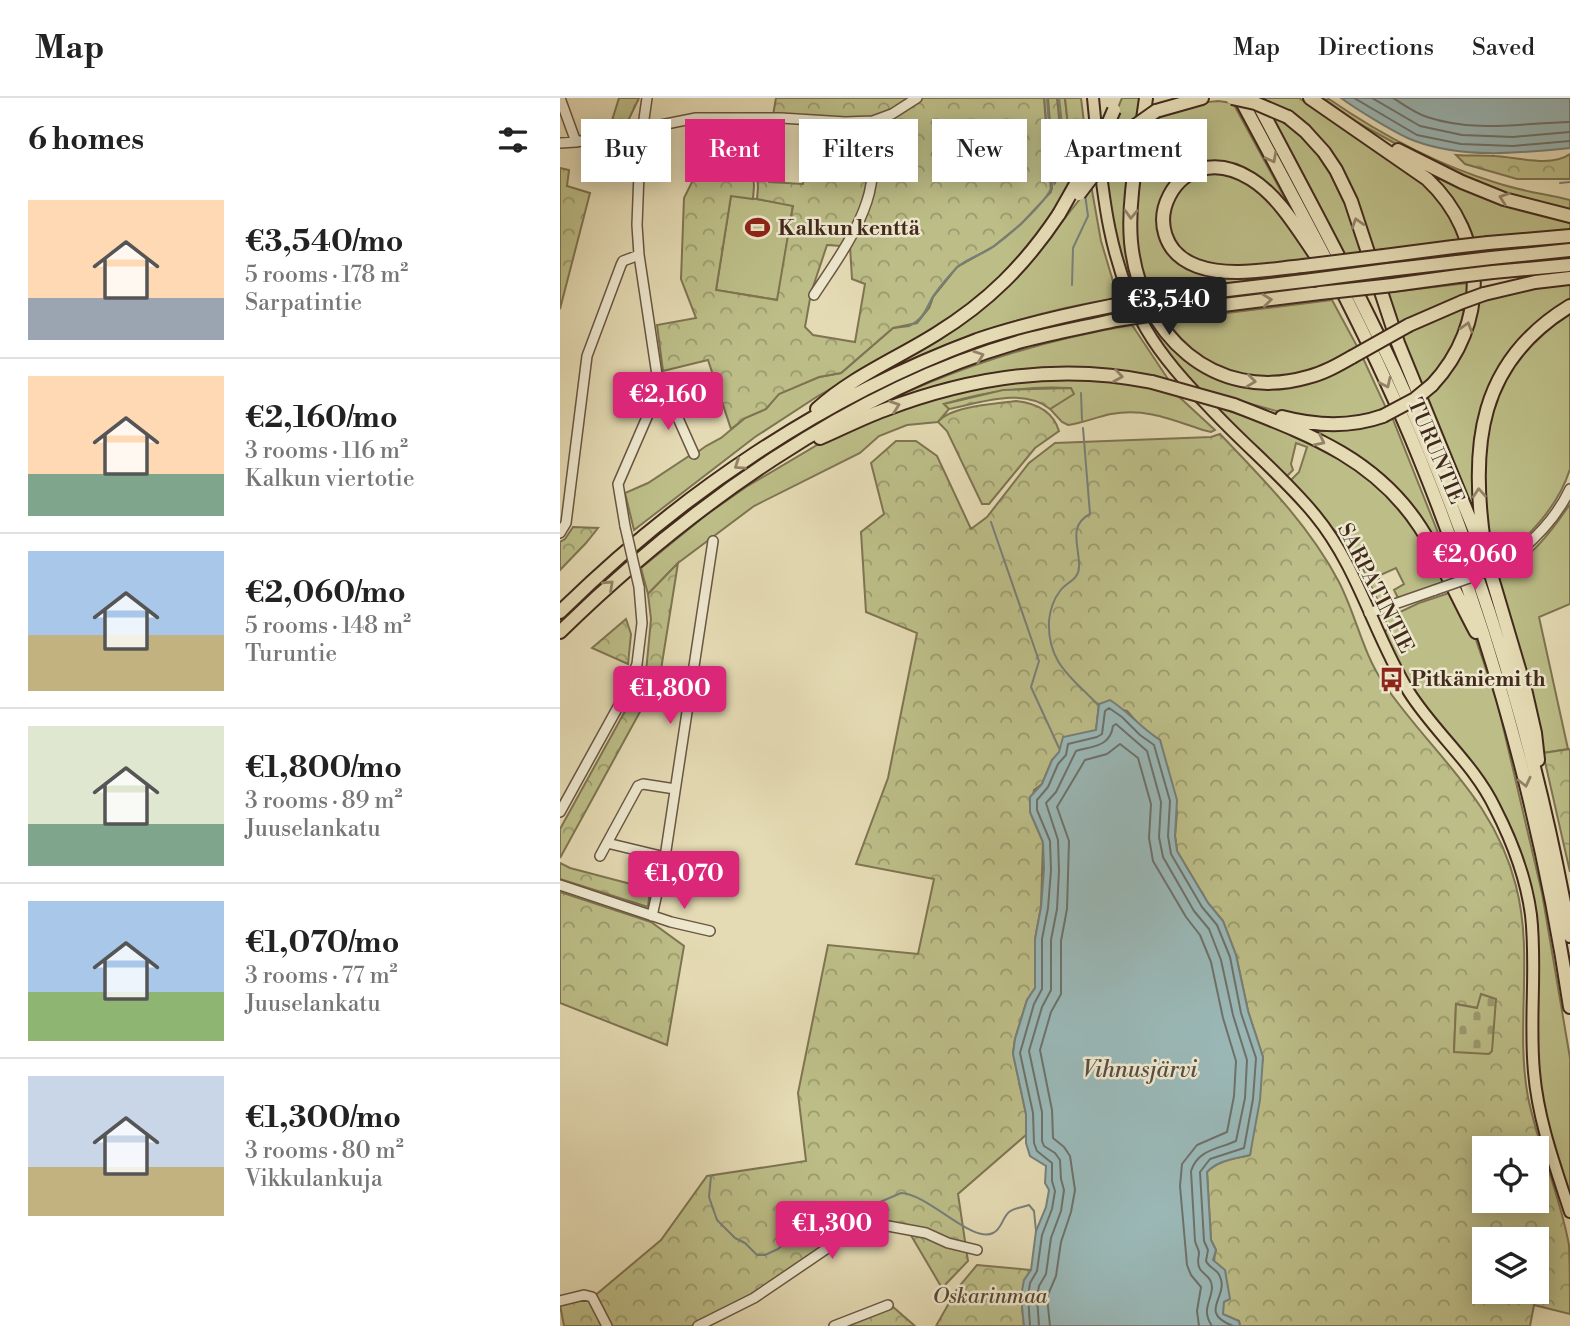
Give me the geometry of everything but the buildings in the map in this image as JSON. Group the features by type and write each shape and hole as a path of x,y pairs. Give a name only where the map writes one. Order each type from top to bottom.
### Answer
{"highway":[{"path":"1146,98 1131,208 1131,242 1142,290 1155,320 1164,331 1183,351 1220,373 1248,381 1273,383 1307,378 1352,357 1409,325 1462,302 1527,284 1570,278"},
{"path":"796,428 836,391 937,334 991,295 1012,276 1132,128 1156,111 1202,98"},
{"path":"1232,98 1255,103 1287,117 1319,145 1342,181 1398,343 1487,561 1532,719 1541,792"},
{"name":"TURUNTIE","path":"1240,98 1348,302 1418,455 1468,587 1493,661 1517,749 1539,843 1570,1007"},
{"name":"TURUNTIE","path":"1255,98 1360,299 1429,450 1488,608 1541,792 1570,936"},
{"path":"787,451 892,407 945,390 1027,374 1109,374 1152,382 1295,421 1329,426 1361,423 1383,416 1415,400 1432,385 1455,356 1468,323 1474,288 1471,254 1459,219 1437,188 1414,169 1310,98"},
{"path":"1061,215 1102,138 1116,104"},
{"path":"1370,138 1483,191 1527,206 1570,216"},
{"path":"1348,302 1292,222 1270,195 1251,179 1232,170 1210,167 1188,174 1172,189 1164,210 1165,231 1175,251 1188,262 1209,270 1259,271 1303,266 1384,256 1454,247 1488,243 1570,236"},
{"path":"560,612 607,568 670,516 738,466 861,390 949,351 1051,318 1111,306 1388,270 1570,250"},
{"path":"560,632 648,551 704,508 787,451 867,404 946,368 1022,341 1116,320 1459,276 1570,265"},
{"path":"1487,561 1478,477 1479,445 1484,418 1497,384 1515,355 1545,324 1570,306"},
{"path":"1234,405 1326,444 1355,460 1384,484 1419,526 1493,661"}],"main road":[{"name":"SARPATINTIE","path":"1093,98 1112,246 1126,289 1145,328 1188,384 1296,493 1320,521 1340,551 1392,662 1418,706 1478,778 1509,837 1521,869 1531,913 1532,1032 1536,1093 1570,1212"}],"street":[{"path":"560,98 576,142"},
{"path":"644,119 647,98"},
{"path":"878,119 917,98"},
{"path":"671,124 713,117 799,120"},
{"path":"560,143 581,141"},
{"path":"560,812 624,696 637,664 642,635 642,604 619,501 619,479 645,423 656,391 655,355 639,255 636,211 638,182"},
{"path":"814,295 853,234 867,204 870,182"},
{"path":"560,533 566,523 589,349 621,263 639,255"},
{"path":"656,391 669,398 694,454"},
{"path":"1369,613 1472,578 1503,564 1538,536 1558,511 1570,489"},
{"path":"652,916 665,857 713,541"},
{"path":"631,678 691,686"},
{"path":"600,856 640,785 675,789"},
{"path":"607,843 665,857"},
{"path":"560,884 652,916 710,931"},
{"path":"698,1326 754,1298 857,1228 888,1226 926,1233 948,1243 977,1250"},
{"path":"560,1301 592,1297 607,1326"},
{"path":"834,1326 888,1305"}],"green space":[{"path":"619,98 639,98 629,119 612,119"},
{"path":"776,98 910,98 887,113 865,119 816,119 773,115"},
{"path":"922,98 1044,98 1046,119 1041,119 1041,182 1050,182 1051,192 1021,224 994,246 957,267 917,323 893,328 841,373 819,377 779,394 766,409 745,418 731,429 708,360 663,371 657,325 696,318 681,279 684,198 692,182 754,182 753,199 731,196 716,290 777,300 793,206 757,199 758,182 867,182 860,213 841,246 827,245 811,293 805,327 813,335 855,342 865,284 852,279 850,246 874,182 918,182 918,119 889,119"},
{"path":"1044,98 1048,98 1050,119 1046,119"},
{"path":"1048,98 1057,98 1059,119 1050,119"},
{"path":"1057,98 1065,98 1067,119 1059,119"},
{"path":"1065,98 1081,98 1084,119 1067,119"},
{"path":"1122,98 1143,98 1138,119 1113,119"},
{"path":"1261,98 1299,98 1413,174 1441,199 1463,242 1369,254 1333,157"},
{"path":"1329,99 1368,124 1431,158 1506,186 1570,200 1570,212 1513,198 1407,150 1349,118 1323,100"},
{"path":"1199,103 1233,103 1306,237 1261,183 1207,165 1207,119 1153,119"},
{"path":"1269,112 1301,132 1325,161 1341,191 1362,254 1343,257"},
{"path":"1570,154 1570,179 1517,179 1465,164 1456,155 1543,161"},
{"path":"1417,167 1570,220 1570,233 1469,241"},
{"path":"560,168 569,170 567,186 590,193 560,309"},
{"path":"1207,172 1224,172 1263,194 1286,220 1311,260 1234,267 1204,262 1185,254 1171,231 1168,212 1170,203 1185,182 1207,182"},
{"path":"1051,182 1073,182 1040,239 961,314 818,396 755,437 634,530 625,493 648,483 721,438 745,418 766,409 778,394 819,377 841,373 893,328 909,326 929,308 933,297 957,267 994,246 1021,224 1052,189"},
{"path":"1106,182 1130,182 1140,295 1134,295"},
{"path":"1139,182 1172,182 1158,212 1161,233 1172,248 1199,272 1317,268 1319,272 1147,293 1136,227"},
{"path":"1091,185 1101,241 1118,298 1044,313 974,334 907,361 839,394 994,298 1030,262"},
{"name":"Kalkun kenttä","path":"731,195 793,205 778,300 716,290"},
{"path":"1570,281 1570,301 1544,318 1480,414 1474,440 1473,463 1480,539 1424,397 1441,382 1476,301 1507,292"},
{"path":"1468,283 1468,296 1395,327 1383,293"},
{"path":"1332,300 1358,348 1334,362 1288,378 1236,375 1200,359 1162,321"},
{"path":"1468,304 1450,350 1420,389 1397,335"},
{"path":"1570,310 1570,469 1549,510 1517,545 1492,563 1482,491 1484,432 1508,372 1528,346"},
{"path":"1154,321 1175,348 1264,386 1362,356 1387,410 1351,420 1305,419 1197,389 1171,359 1147,322"},
{"path":"1132,325 1170,382 1027,371 845,422 914,389 984,362 1057,341"},
{"path":"1042,376 1122,381 1177,395 1215,430 1211,432 1136,412 1111,414 1068,425 1050,409 1073,394 1070,388 1007,390 944,404 949,409 938,422 907,425 879,436 860,453 754,506 678,563 648,594 641,568 706,515 746,487 829,438 931,397"},
{"path":"1071,388 1074,394 1050,409 1039,402 1014,398 1001,398 949,409 944,404 1003,390"},
{"path":"1016,401 1030,404 1048,413 1059,431 1035,448 989,504 982,504 947,431 938,422 963,409"},
{"path":"1213,406 1288,432 1335,455 1357,470 1397,504 1446,582 1398,598 1394,590 1404,584 1396,568 1378,576 1383,590 1387,590 1391,600 1378,601 1347,543 1291,480 1299,472 1307,447 1296,443 1291,464 1293,470 1287,476"},
{"path":"1392,417 1456,578 1451,579 1397,493 1311,432 1354,429"},
{"path":"1220,434 1285,504 1314,541 1339,582 1365,647 1384,684 1460,778 1493,827 1506,855 1521,912 1524,938 1524,1071 1538,1136 1472,1136 1472,1213 1549,1213 1549,1173 1569,1245 1570,1314 1534,1305 1530,1326 1240,1326 1239,1321 1223,1315 1214,1266 1216,1250 1211,1240 1207,1172 1222,1162 1250,1155 1263,1057 1248,1011 1236,955 1223,921 1208,903 1177,851 1177,812 1160,740 1144,730 1127,711 1099,704 1096,730 1060,752 1052,760 1042,784 1034,790 1030,812 1043,842 1041,907 1035,939 1035,988 1027,1000 1013,1053 1026,1114 1027,1134 958,1194 968,1261 942,1288 909,1232 857,1228 753,1296 696,1326 564,1326 560,1305 592,1298 661,1240 707,1176 806,1161 798,1093 828,945 918,954 934,879 856,864 888,778 917,633 866,612 861,532 884,514 871,463 896,441 916,441 937,456 971,529 987,517 1029,463 1055,443 1211,437","holes":["1456,1004 1477,1008 1492,1026 1492,1050 1454,1052"]},
{"path":"1570,504 1570,604 1539,617 1568,749 1543,753 1496,578 1538,546"},
{"path":"573,527 598,528 560,570 560,542"},
{"path":"678,563 660,676 646,672 651,619 648,594"},
{"path":"1452,592 1475,637 1497,701 1542,893 1570,1058 1570,1200 1556,1158 1537,1079 1535,961 1516,846 1410,686 1383,634 1388,628 1385,619 1419,603"},
{"path":"626,619 631,634 628,664 592,648"},
{"path":"640,684 653,688 560,858 560,829"},
{"path":"1570,749 1570,872 1543,753"},
{"path":"560,863 650,889 648,907 560,879"},
{"path":"560,892 651,922 684,946 667,1045 560,1003"},
{"path":"1481,994 1496,999 1492,1051 1489,1054 1454,1052 1456,1004 1477,1008"},
{"name":"Oskarinmaa","path":"977,1265 1031,1270 1023,1290 1024,1326 936,1326 957,1289"},
{"name":"Oskarinmaa","path":"892,1306 915,1326 840,1326"}],"water":[{"path":"1341,98 1570,98 1570,148 1492,153 1434,147 1398,133"},
{"name":"Vihnusjärvi","path":"1110,700 1160,740 1177,800 1177,851 1208,903 1223,921 1236,955 1248,1011 1263,1057 1260,1100 1250,1155 1221,1162 1207,1172 1211,1240 1216,1250 1213,1260 1225,1270 1230,1299 1224,1302 1223,1314 1239,1321 1240,1326 1024,1326 1021,1296 1024,1280 1031,1270 1036,1231 1046,1207 1049,1190 1045,1183 1046,1166 1030,1156 1026,1143 1026,1114 1013,1054 1027,1000 1035,988 1035,939 1044,869 1043,842 1030,812 1030,797 1042,784 1052,760 1059,752 1063,737 1096,730 1099,704"}],"waterway":[{"path":"909,326 926,311 932,298 957,268 1000,242 1046,197 1053,180 1047,98"},
{"path":"1059,98 1061,119"},
{"path":"1560,183 1570,182"},
{"path":"1072,285 1073,248 1088,216 1085,194"},
{"path":"1081,393 1082,420"},
{"path":"1083,428 1090,514 1083,519 1077,531 1078,571 1075,578 1060,591 1051,609 1050,636 1057,659 1071,678 1099,706"},
{"path":"991,522 1039,661 1031,687 1059,748"},
{"path":"711,1176 709,1197 717,1220 757,1255 765,1255 789,1240 824,1227 831,1220 901,1193 912,1195 974,1232 984,1234 996,1231 1011,1211 1029,1205 1034,1211 1036,1231"}],"place":[{"name":"Kalkun kenttä","path":"758,228"},
{"name":"Pitkäniemi th","path":"1391,679"}]}
